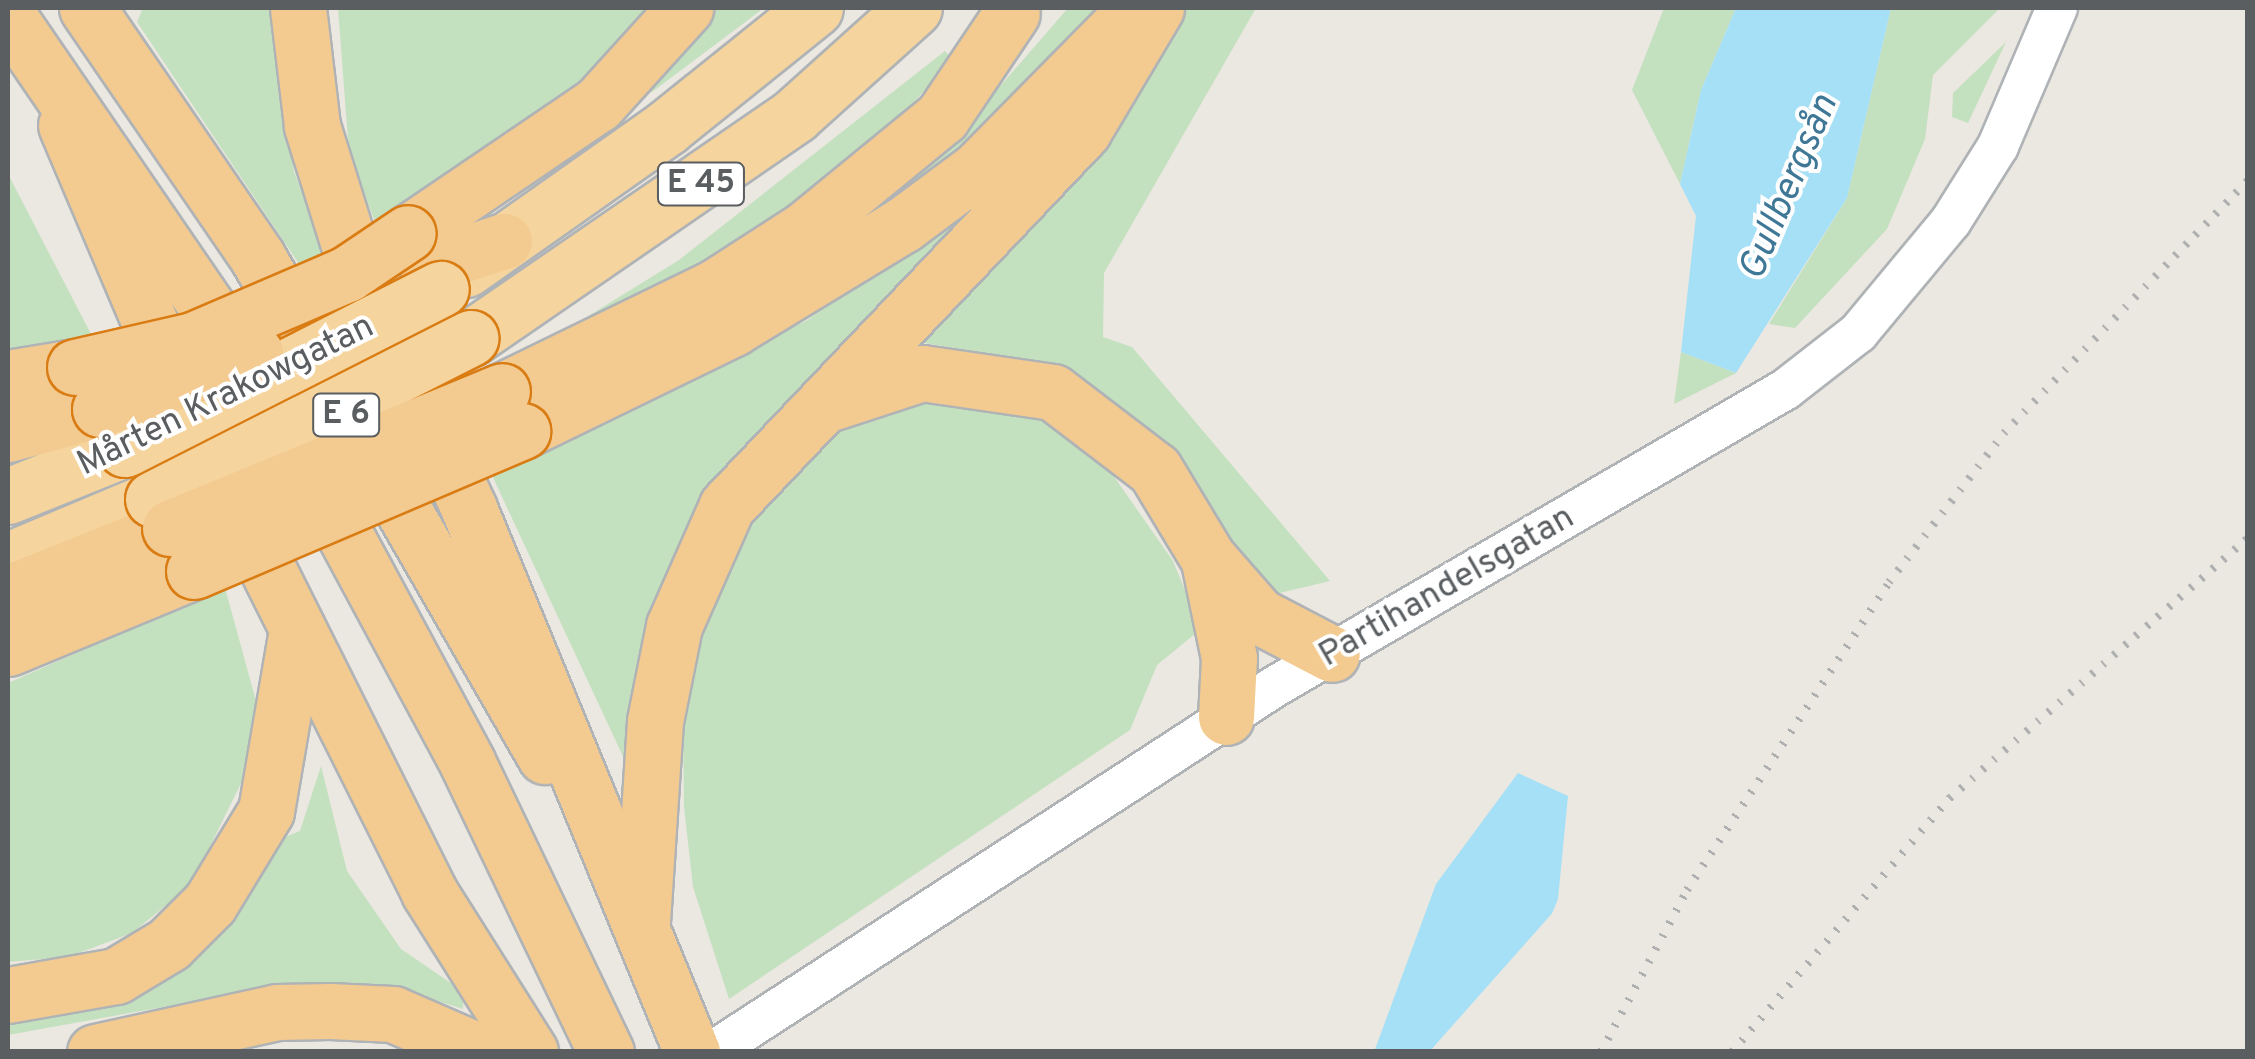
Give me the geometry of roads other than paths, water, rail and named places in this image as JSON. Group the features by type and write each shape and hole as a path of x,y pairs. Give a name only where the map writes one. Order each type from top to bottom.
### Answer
{"highway":[{"name":"E 6","path":"87,8 258,258 508,702 595,829 692,1052"},
{"path":"8,434 228,367 425,262 598,104 685,8"},
{"name":"E 45","path":"425,262 504,241 666,128 815,8"},
{"name":"Mårten Krakowgatan","path":"8,560 172,533 471,338 794,115 914,8"},
{"path":"8,593 512,411 750,319 904,224 1046,106 1134,8"},
{"path":"642,936 655,721 674,626 728,506 812,409 1083,132 1156,8"},
{"path":"299,10 328,191 476,526 595,829"},
{"path":"512,411 805,229 942,116 1012,12"},
{"name":"E 6","path":"8,16 194,276 299,451 468,762 606,1052"},
{"path":"49,75 132,294 429,892 530,1052"},
{"path":"812,409 922,373 1053,392 1155,470 1208,558 1259,616 1332,654"},
{"path":"8,378 100,408"},
{"name":"Mårten Krakowgatan","path":"8,496 100,408"},
{"path":"8,648 172,533"},
{"path":"1208,558 1229,658 1226,717"},
{"path":"8,995 116,976 210,903 266,811 297,629"},
{"path":"95,1052 277,1012 330,1011 393,1014 481,1052"}],"street":[{"name":"Partihandelsgatan","path":"712,1052 800,1000 1226,717 1713,434 1858,333 1951,221 1998,146 2056,8"}],"water":[{"name":"Gullbergsån","path":"1736,8 1891,8 1847,198 1736,373 1681,352 1696,216 1680,184 1701,90"},
{"path":"1518,773 1568,796 1558,899 1532,962 1526,1051 1374,1052 1436,884"}],"railway":[{"path":"1601,1052 1687,890 1889,582 2004,433 2248,180"},
{"path":"1732,1052 1950,798 2248,538"}]}
